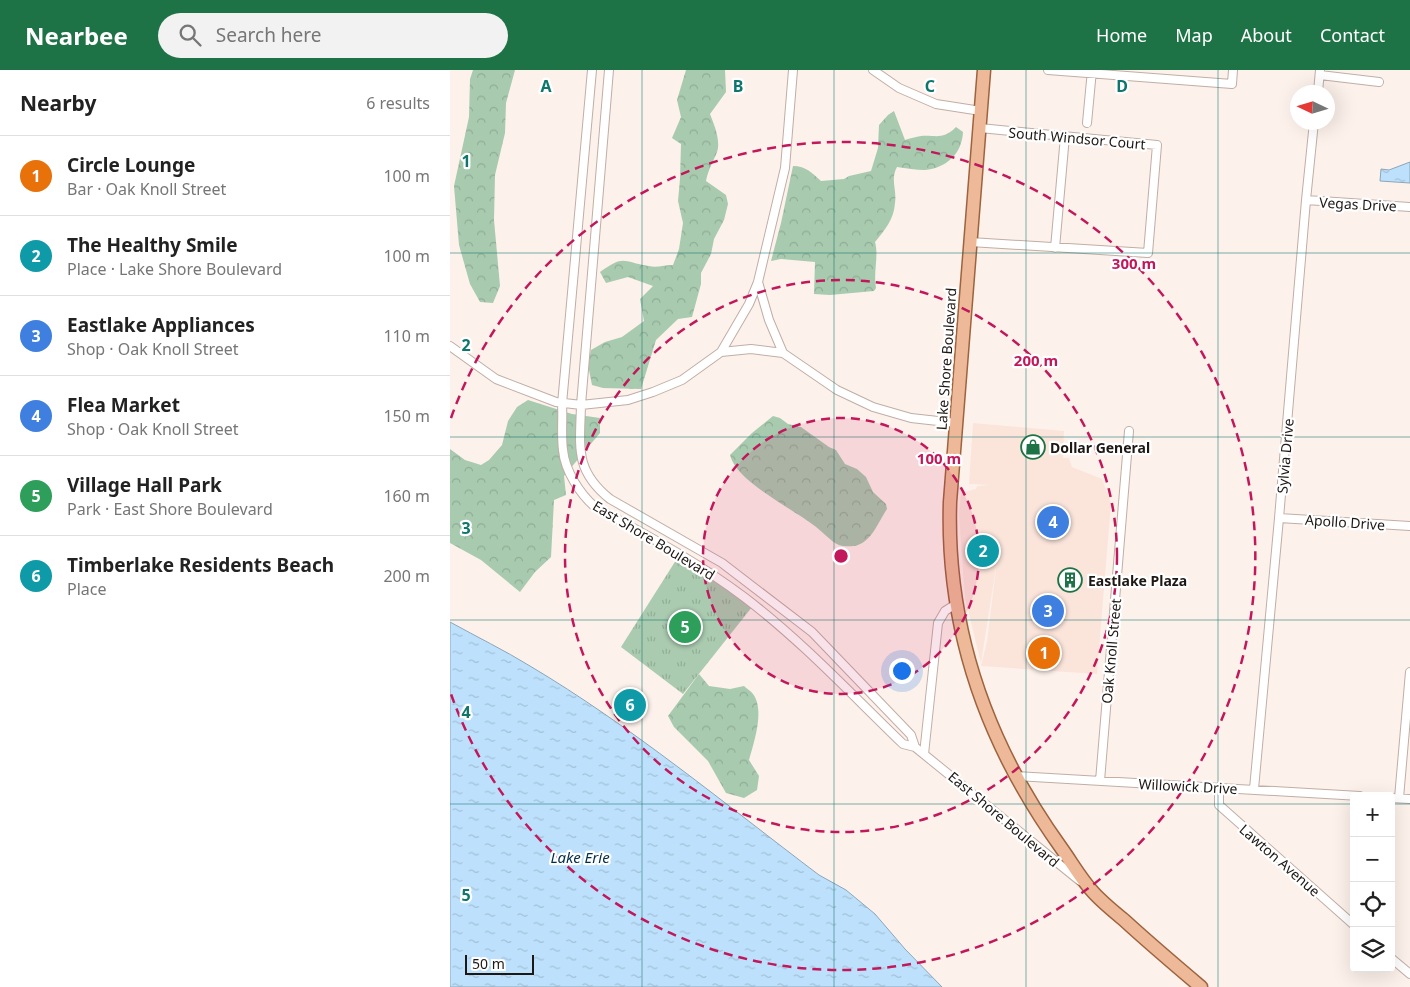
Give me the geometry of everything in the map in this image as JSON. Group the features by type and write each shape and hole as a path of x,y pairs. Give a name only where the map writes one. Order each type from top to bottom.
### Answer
{"main road":[{"name":"Lake Shore Boulevard","path":"984,70 949,520 956,604 966,655 982,702 1004,756 1037,814 1093,892 1201,987"}],"street":[{"name":"East Shore Boulevard","path":"592,70 562,404 563,452 570,473 585,498 595,506 684,555 744,597 801,644 903,744 915,747 924,754 1093,892"},
{"name":"East Shore Boulevard","path":"609,70 581,405 580,450 584,468 598,490 610,499 713,557 812,632 911,735 915,747"},
{"path":"450,346 496,379 562,404 581,405 628,400 653,392 682,380 721,352 741,319 758,282 785,168 793,70"},
{"path":"873,70 899,88 936,104 981,111"},
{"path":"1048,70 1232,84 1233,70"},
{"path":"1087,123 1092,72"},
{"path":"1320,73 1379,82"},
{"name":"South Windsor Court","path":"980,128 1157,145 1148,253 1055,248"},
{"name":"Sylvia Drive","path":"1254,789 1313,130"},
{"path":"970,242 1055,248 1065,136"},
{"name":"Vegas Drive","path":"1306,200 1410,207"},
{"path":"758,282 769,320 783,353"},
{"path":"721,352 751,349 783,353 837,390 873,407 911,418 956,423"},
{"name":"Oak Knoll Street","path":"1100,781 1129,431"},
{"name":"Apollo Drive","path":"1279,518 1410,526"},
{"path":"684,555 690,544"},
{"path":"704,570 713,557"},
{"path":"924,754 938,623 945,611 956,604"},
{"path":"1410,672 1395,798 1410,799"},
{"name":"Willowick Drive","path":"1016,776 1350,795"},
{"name":"Lawton Avenue","path":"1219,789 1219,804 1350,921"},
{"path":"1395,961 1410,974"}],"shaded area":[{"name":"Eastlake Plaza","path":"973,423 1064,431 1063,458 1069,458 1072,467 1102,479 1111,503 1097,674 981,666 987,641 997,561 981,663 965,598 959,514 961,493 976,489 977,486 990,485 969,484"}],"green space":[{"path":"473,70 515,70 506,103 505,133 495,175 494,220 500,286 493,303 480,302 470,284 459,245 454,186 469,117 470,79"},
{"path":"686,70 725,70 726,92 710,114 718,148 706,181 726,195 728,204 724,220 714,239 711,254 701,273 701,284 692,317 678,319 656,340 641,389 603,388 592,385 588,365 591,350 605,342 622,337 644,321 640,299 653,286 628,277 606,283 600,272 619,261 628,261 652,267 673,265 679,249 683,223 678,201 681,144 672,138 681,117 677,100"},
{"path":"894,111 905,140 921,136 947,134 956,127 963,132 960,147 952,159 933,169 922,170 897,167 894,176 895,198 893,214 875,242 876,288 874,291 830,295 814,294 815,262 781,259 771,261 793,166 805,169 821,181 844,179 871,171 878,148 879,125"},
{"path":"528,400 572,414 600,418 600,433 564,476 566,495 554,500 551,557 535,572 520,592 481,560 450,543 450,449 465,460 481,465 489,460 502,445 508,421 517,407"},
{"path":"773,416 780,418 788,424 801,427 836,450 845,464 857,469 866,477 873,492 886,504 887,509 874,531 861,544 843,546 836,543 815,526 753,484 734,465 730,455 752,433"},
{"path":"678,557 752,607 683,694 621,647"},
{"path":"699,674 709,686 730,689 744,686 752,693 756,701 758,709 757,726 749,760 759,776 757,790 744,798 726,793 708,761 674,727 668,716"}],"water":[{"path":"1410,162 1410,183 1380,181 1381,169 1389,170"},
{"name":"Lake Erie","path":"450,622 520,660 605,714 677,766 819,875 846,890 875,914 905,949 942,987 450,987"}],"place":[{"name":"Dollar General","path":"1033,447"},
{"name":"Flea Market","path":"1053,522"},
{"name":"The Healthy Smile","path":"983,551"},
{"name":"Eastlake Plaza","path":"1070,580"},
{"name":"Eastlake Appliances","path":"1048,611"},
{"name":"Village Hall Park","path":"685,627"},
{"name":"Circle Lounge","path":"1044,653"},
{"name":"Timberlake Residents Beach","path":"630,705"}]}
